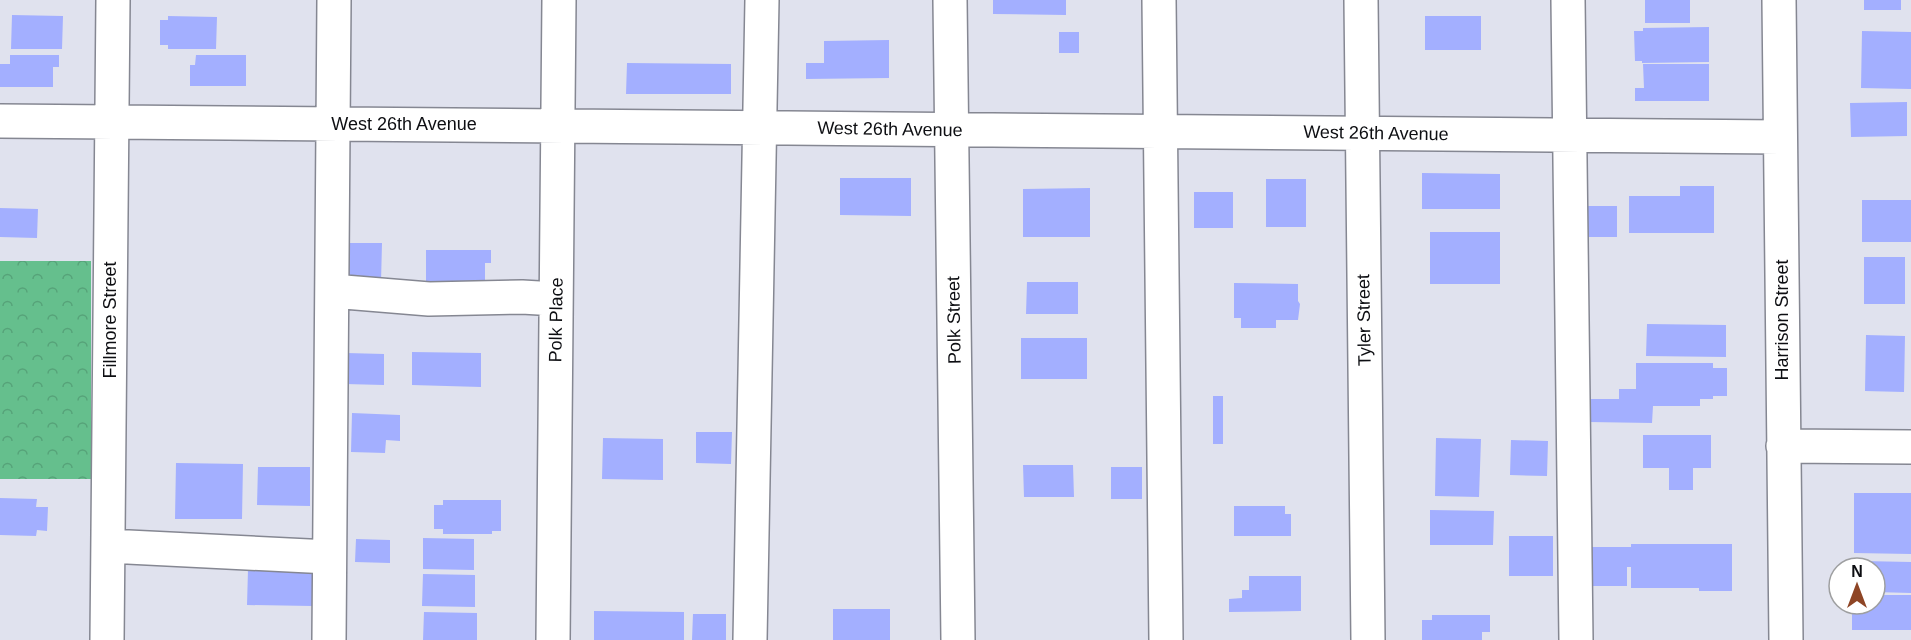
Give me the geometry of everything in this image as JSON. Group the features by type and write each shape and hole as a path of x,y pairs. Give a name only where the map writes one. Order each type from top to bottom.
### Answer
{"street":[{"name":"Fillmore Street","path":"107,640 113,0"},
{"path":"328,640 334,0"},
{"name":"Polk Place","path":"553,640 559,0"},
{"path":"750,640 762,0"},
{"name":"Polk Street","path":"950,0 958,640"},
{"path":"1159,0 1166,640"},
{"name":"Tyler Street","path":"1361,0 1368,640"},
{"path":"1568,0 1576,640"},
{"name":"Harrison Street","path":"1779,0 1786,640"},
{"name":"West 26th Avenue","path":"0,121 1780,137"},
{"path":"332,291 429,299 556,299"},
{"path":"1783,446 1911,447"},
{"path":"108,546 329,557"}],"green space":[{"path":"0,261 91,261 91,479 0,479"}],"building":[{"path":"993,0 1066,0 1066,15 993,14"},
{"path":"1645,0 1690,0 1690,23 1645,23"},
{"path":"1864,0 1901,0 1901,10 1864,10"},
{"path":"12,15 63,16 62,49 11,49"},
{"path":"168,16 217,17 216,49 168,49 168,45 160,45 160,20 168,20"},
{"path":"1425,16 1481,16 1481,50 1425,50"},
{"path":"1709,27 1709,62 1642,63 1642,61 1635,61 1634,31 1643,31 1643,28"},
{"path":"1862,31 1911,32 1911,89 1861,88"},
{"path":"1059,32 1079,32 1079,53 1059,53"},
{"path":"889,40 889,78 806,79 806,63 824,63 824,41"},
{"path":"10,55 59,55 59,67 53,67 53,87 0,87 0,64 10,64"},
{"path":"196,55 246,55 246,86 190,86 190,65 195,65"},
{"path":"627,63 731,64 731,94 626,94"},
{"path":"1643,64 1709,64 1709,101 1635,101 1635,88 1644,88"},
{"path":"1907,102 1907,136 1851,137 1850,103"},
{"path":"1422,173 1500,174 1500,209 1422,209"},
{"path":"840,178 911,178 911,216 840,215"},
{"path":"1266,179 1306,179 1306,227 1266,227"},
{"path":"1680,186 1714,186 1714,233 1629,233 1629,196 1680,196"},
{"path":"1090,188 1090,237 1023,237 1023,189"},
{"path":"1194,192 1233,192 1233,228 1194,228"},
{"path":"1862,200 1911,200 1911,242 1862,242"},
{"path":"1585,206 1617,206 1617,237 1585,237"},
{"path":"0,208 38,209 37,238 0,237"},
{"path":"1430,232 1500,232 1500,284 1430,284"},
{"path":"346,243 382,243 381,283 346,283"},
{"path":"426,250 491,250 491,263 485,263 485,281 426,281"},
{"path":"1864,257 1905,257 1905,304 1864,304"},
{"path":"1027,282 1078,282 1078,314 1026,314"},
{"path":"1234,283 1298,284 1300,304 1298,320 1276,320 1276,328 1241,328 1241,318 1234,318"},
{"path":"1647,324 1726,325 1726,357 1646,356"},
{"path":"1866,335 1905,336 1904,392 1865,391"},
{"path":"1021,338 1087,338 1087,379 1021,379"},
{"path":"412,352 481,353 481,387 412,385"},
{"path":"346,353 384,354 384,385 345,384"},
{"path":"1636,363 1713,363 1713,368 1727,368 1727,396 1700,399 1700,406 1653,406 1652,423 1589,422 1589,399 1619,399 1619,389 1636,389"},
{"path":"1213,396 1223,396 1223,444 1213,444"},
{"path":"352,413 400,415 400,441 386,440 385,453 351,452"},
{"path":"696,432 732,432 731,464 696,463"},
{"path":"1643,435 1711,435 1711,468 1693,468 1693,490 1669,490 1669,468 1643,468"},
{"path":"603,438 663,439 663,480 602,479"},
{"path":"1436,438 1481,439 1479,497 1435,496"},
{"path":"1511,440 1548,441 1547,476 1510,475"},
{"path":"176,463 243,464 242,519 175,519"},
{"path":"1023,465 1073,465 1074,497 1024,497"},
{"path":"258,467 310,467 310,506 257,505"},
{"path":"1111,467 1142,467 1142,499 1111,499"},
{"path":"1854,493 1911,493 1911,554 1854,553"},
{"path":"0,498 37,499 36,507 48,507 47,531 37,530 36,536 0,535"},
{"path":"443,500 501,500 501,531 492,531 492,534 443,534 443,529 434,529 434,505 443,505"},
{"path":"1234,506 1285,506 1285,514 1291,514 1291,536 1234,536"},
{"path":"1430,510 1494,511 1493,545 1430,545"},
{"path":"1509,536 1553,536 1553,576 1509,576"},
{"path":"423,538 474,539 474,570 423,569"},
{"path":"356,539 390,540 390,563 355,562"},
{"path":"1631,544 1732,544 1732,591 1699,591 1699,588 1631,588 1631,567 1627,567 1627,586 1587,586 1587,547 1631,547"},
{"path":"1887,562 1911,562 1911,593 1887,592"},
{"path":"248,570 313,572 312,606 247,605"},
{"path":"423,574 475,575 475,607 422,606"},
{"path":"1249,576 1301,576 1301,611 1229,612 1229,599 1242,598 1242,590 1249,590"},
{"path":"1887,595 1911,595 1911,630 1852,630 1852,616 1887,616"},
{"path":"833,609 890,609 890,640 833,640"},
{"path":"594,611 684,612 684,640 594,640"},
{"path":"424,612 477,613 477,640 423,640"},
{"path":"693,614 726,614 726,640 692,640"},
{"path":"1432,615 1490,615 1490,632 1482,632 1482,640 1422,640 1422,620 1432,620"}]}
